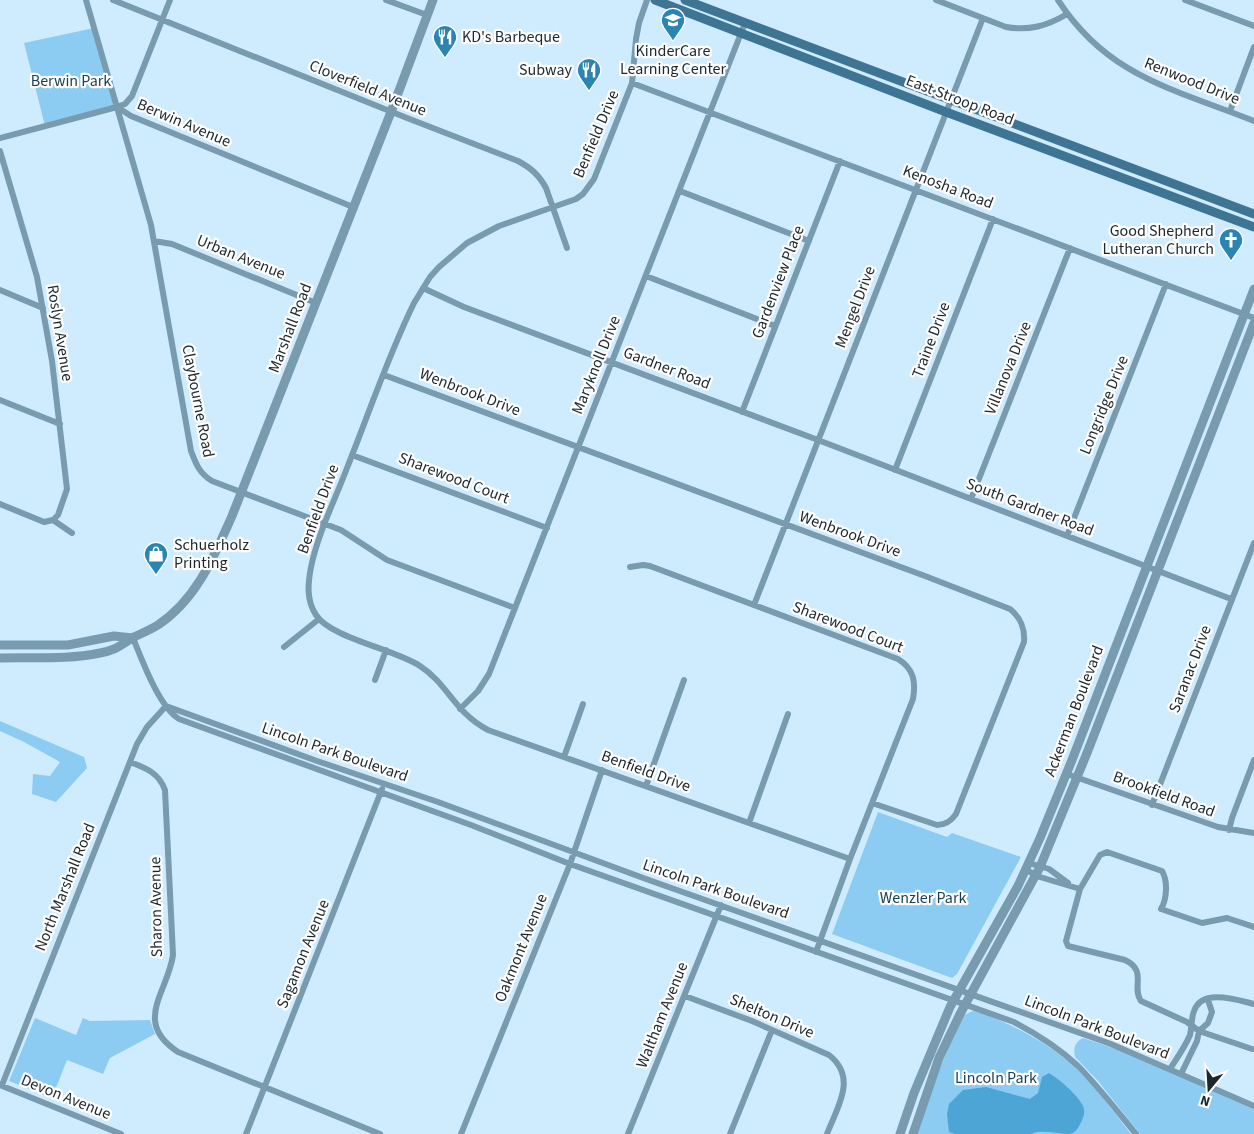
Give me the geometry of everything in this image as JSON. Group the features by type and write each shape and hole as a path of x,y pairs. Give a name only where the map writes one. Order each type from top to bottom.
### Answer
{"main road":[{"name":"East Stroop Road","path":"655,0 946,112 1254,227"},
{"name":"East Stroop Road","path":"685,0 1254,214"}],"street":[{"name":"Claybourne Road","path":"86,0 154,241 185,415 196,465 202,474 212,481 352,536 387,560 515,608"},
{"name":"Cloverfield Avenue","path":"112,0 391,112 509,157 530,168 542,180 567,248"},
{"path":"117,107 125,104 132,96 170,0"},
{"path":"386,0 427,15"},
{"name":"Marshall Road","path":"0,658 66,657 99,654 120,648 133,638 159,624 178,609 193,592 212,561 241,492 391,112 433,0"},
{"name":"Benfield Drive","path":"647,0 638,31 632,83 594,179 583,194 576,199 499,226 467,243 439,267 422,288 408,314 325,524 312,566 308,589 311,606 319,619 338,632 405,658 429,672 470,719 488,730 850,858"},
{"path":"936,0 1006,27 1029,29 1047,25 1067,14"},
{"name":"Renwood Drive","path":"1058,0 1067,14 1097,46 1122,66 1157,84 1254,121"},
{"path":"1185,0 1254,26"},
{"name":"Mengel Drive","path":"754,605 983,18"},
{"name":"Maryknoll Drive","path":"460,709 478,691 489,674 745,23"},
{"path":"1230,111 1254,47"},
{"name":"Kenosha Road","path":"632,83 1254,318"},
{"name":"Berwin Avenue","path":"0,138 117,107 130,116 353,207"},
{"name":"Roslyn Avenue","path":"0,151 37,277 52,361 67,489 58,515 54,520"},
{"name":"Gardenview Place","path":"742,412 840,161"},
{"path":"680,191 809,241"},
{"name":"Traine Drive","path":"895,470 993,219"},
{"name":"Urban Avenue","path":"154,241 172,244 316,303"},
{"name":"Villanova Drive","path":"971,499 1070,248"},
{"path":"646,276 775,326"},
{"name":"Longridge Drive","path":"1067,536 1166,284"},
{"name":"Gardner Road","path":"422,288 464,307 818,440"},
{"name":"Ackerman Boulevard","path":"900,1134 914,1094 954,1000 1028,866 1066,774 1254,289"},
{"path":"0,290 43,308"},
{"name":"Ackerman Boulevard","path":"913,1134 939,1058 970,994 1038,871 1192,486 1254,322"},
{"name":"Wenbrook Drive","path":"384,375 785,524 1010,610 1016,614 1024,628 1024,642 953,819 944,825 937,825 872,803"},
{"path":"0,400 60,424"},
{"name":"South Gardner Road","path":"818,440 1231,599"},
{"name":"Sharewood Court","path":"352,455 547,528"},
{"path":"0,504 44,522 54,520 72,533"},
{"name":"Saranac Drive","path":"1152,804 1254,543"},
{"name":"Sharewood Court","path":"630,567 650,566 898,659 912,672 915,681 913,699 850,858 816,952"},
{"path":"284,647 319,619"},
{"path":"0,645 68,645 114,636 133,638"},
{"name":"Lincoln Park Boulevard","path":"133,638 152,682 166,706 173,715 193,725 471,825 570,864 1014,1022 1058,1049 1078,1066 1136,1134"},
{"path":"375,680 386,650"},
{"path":"646,786 684,680"},
{"path":"564,757 583,704"},
{"name":"Lincoln Park Boulevard","path":"166,706 1111,1044 1254,1106"},
{"name":"North Marshall Road","path":"1,1085 141,736 166,706"},
{"path":"749,823 788,714"},
{"path":"1229,830 1254,760"},
{"name":"Sharon Avenue","path":"130,762 156,774 165,790 173,955 156,1006 156,1021 159,1032 164,1040 178,1052 380,1134"},
{"name":"Oakmont Avenue","path":"462,1134 570,864 602,770"},
{"name":"Brookfield Road","path":"1066,774 1204,823 1229,830 1254,833"},
{"name":"Sagamon Avenue","path":"246,1134 384,784"},
{"path":"1252,1048 1199,1031 1139,999 1137,972 1130,963 1125,960 1072,947 1066,941 1080,888 1100,855 1109,852 1163,873 1165,897 1161,909 1202,923 1227,918 1254,927"},
{"path":"1028,866 1058,883 1080,888"},
{"path":"1038,871 1049,869 1069,884"},
{"name":"Waltham Avenue","path":"628,1134 721,905"},
{"name":"Shelton Drive","path":"685,996 738,1015 835,1060 843,1070 845,1077 844,1090 827,1134"},
{"path":"1170,1069 1189,1037 1194,1010 1200,1002 1212,997 1220,997 1254,1004"},
{"path":"1181,1074 1197,1041 1199,1031 1208,1024 1212,1012 1208,1000"},
{"path":"730,1134 772,1030"},
{"name":"Devon Avenue","path":"1,1085 121,1134"}],"green space":[{"name":"Berwin Park","path":"94,28 117,107 45,126 24,43"},
{"path":"0,721 84,757 87,768 56,802 32,794 33,774 50,776 60,762 0,731"},
{"name":"Wenzler Park","path":"878,812 947,837 952,833 1021,857 957,974 952,978 832,934"},
{"name":"Lincoln Park","path":"978,1011 1022,1031 1061,1056 1085,1077 1131,1134 916,1134 948,1049 964,1015"},
{"path":"35,1018 76,1035 83,1018 90,1021 150,1020 155,1034 110,1058 103,1074 67,1060 52,1098 9,1081"},
{"name":"Lincoln Park","path":"1083,1038 1119,1050 1254,1109 1254,1134 1140,1134 1098,1081 1075,1057 1075,1046"}],"shaded area":[{"path":"1049,1073 1068,1088 1083,1106 1083,1118 1073,1133 955,1134 949,1132 947,1114 949,1104 963,1090 986,1087 1030,1099 1038,1093 1042,1077"}],"place":[{"name":"KinderCare Learning Center","path":"673,41"},
{"name":"KD's Barbeque","path":"445,58"},
{"name":"Subway","path":"589,91"},
{"name":"Good Shepherd Lutheran Church","path":"1231,261"},
{"name":"Schuerholz Printing","path":"156,575"}]}
